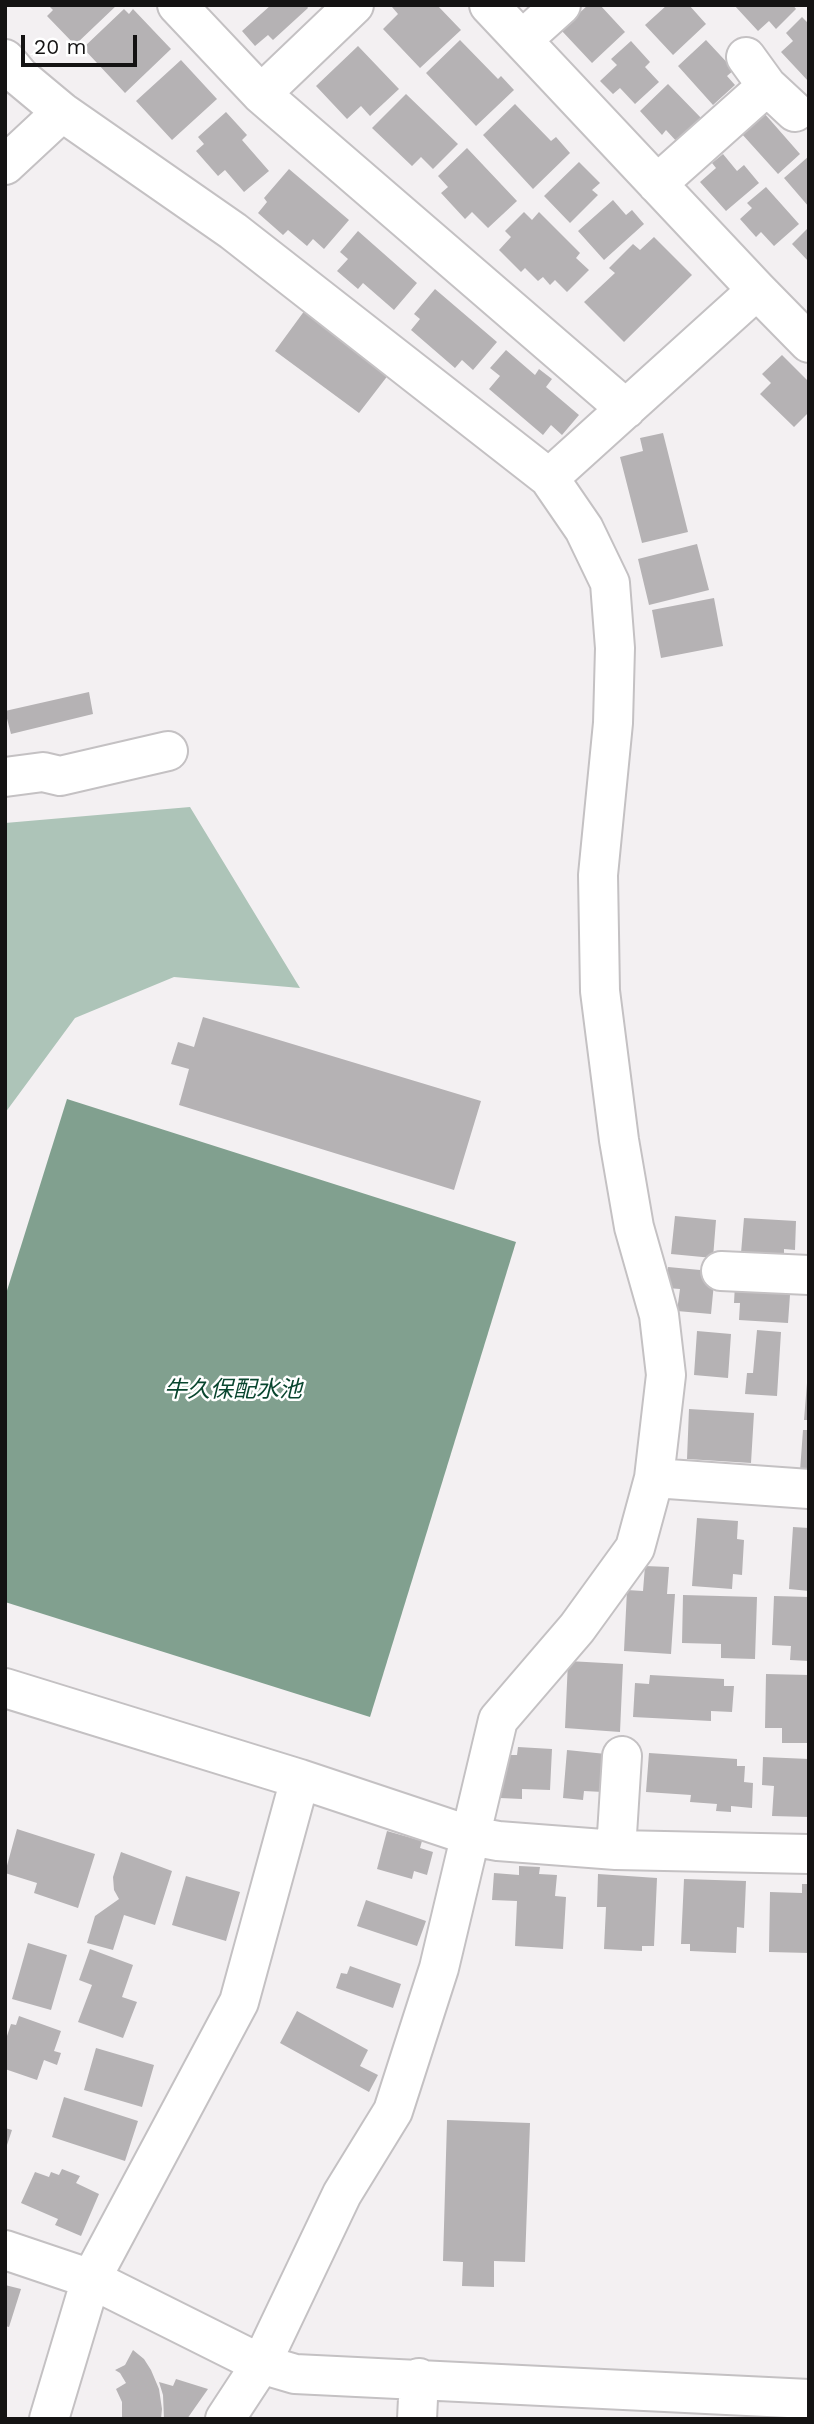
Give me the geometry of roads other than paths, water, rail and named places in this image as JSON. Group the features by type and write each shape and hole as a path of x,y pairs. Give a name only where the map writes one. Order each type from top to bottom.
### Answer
{"street":[{"path":"177,5 261,94 626,408"},
{"path":"261,94 354,5"},
{"path":"489,5 809,343"},
{"path":"522,40 561,5"},
{"path":"5,59 20,77 62,112 233,231 550,478 584,529 610,583 615,648 612,723 598,875 600,990 619,1140 634,1227 659,1315 666,1375 654,1478 635,1548 578,1628 499,1720 439,1968 394,2111 342,2194 261,2364 225,2419"},
{"path":"657,184 757,71 794,112"},
{"path":"5,165 62,112"},
{"path":"550,478 757,290"},
{"path":"5,777 43,772 60,776 168,751"},
{"path":"721,1271 809,1275"},
{"path":"654,1478 809,1489"},
{"path":"5,1689 300,1779 471,1836 498,1841 616,1850 809,1854"},
{"path":"616,1850 622,1756"},
{"path":"49,2419 90,2279 239,2002 300,1779"},
{"path":"5,2250 90,2279 261,2364 295,2374 809,2399"},
{"path":"417,2419 419,2378"}],"water":[{"name":"牛久保配水池","path":"67,1099 516,1242 370,1717 5,1602 5,1297"}]}
